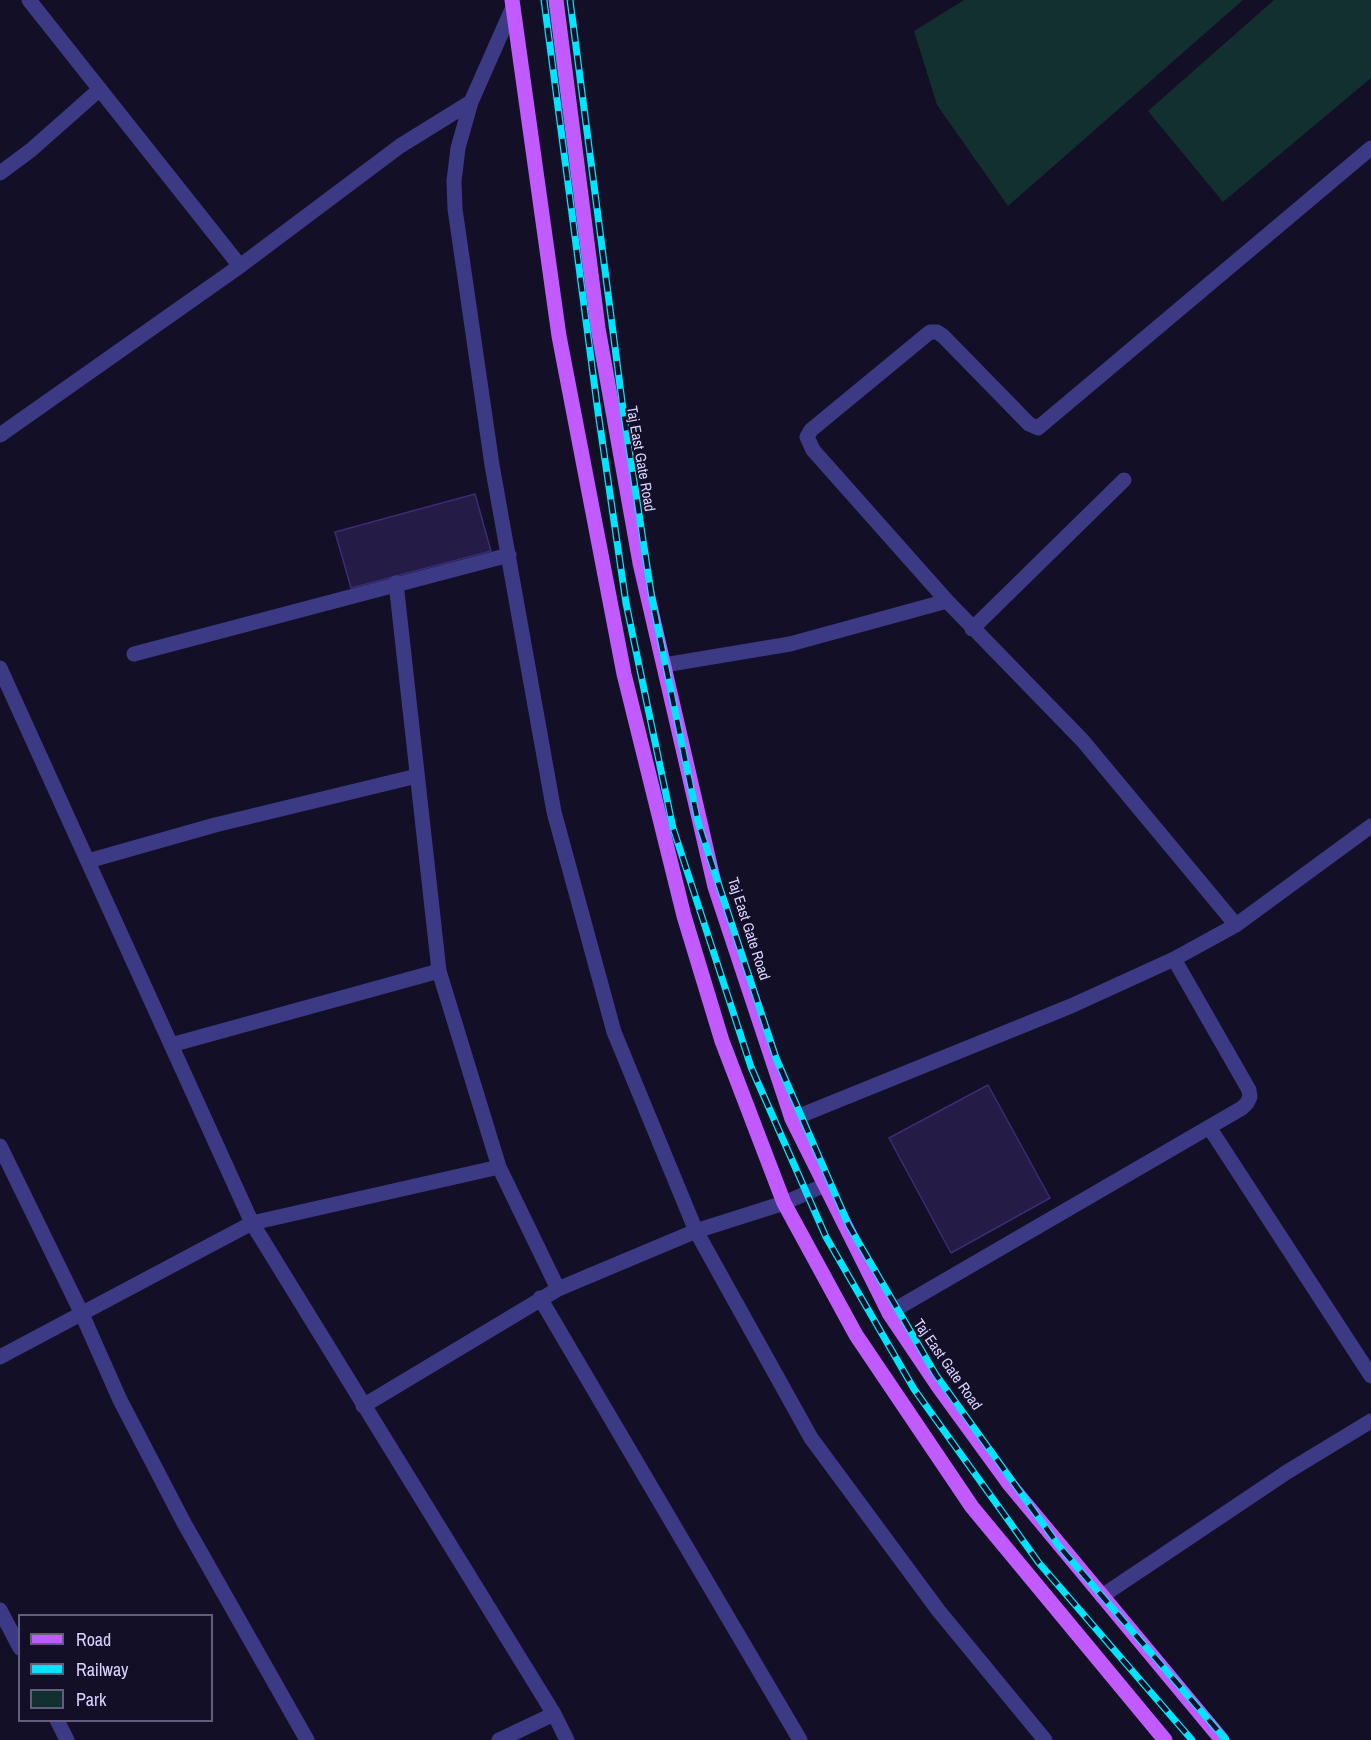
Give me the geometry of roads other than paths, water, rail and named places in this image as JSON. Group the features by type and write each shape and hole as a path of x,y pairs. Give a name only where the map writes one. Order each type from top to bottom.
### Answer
{"main road":[{"name":"Taj East Gate Road","path":"556,0 598,328 640,563 715,887 792,1119 889,1313 938,1386 1010,1485 1222,1740"},
{"path":"513,3 559,336 624,674 684,916 723,1041 784,1203 856,1335 972,1507 1166,1740"}],"street":[{"path":"29,0 240,266"},
{"path":"513,3 471,102 458,148 454,181 455,209 492,465 554,812 614,1032 696,1231 810,1438 938,1610 1045,1740"},
{"path":"0,173 31,150 100,89"},
{"path":"0,435 240,266 400,146 471,102"},
{"path":"1236,925 1166,838 1083,741 972,629 813,450 807,437 811,430 930,332 938,332 943,336 1029,424 1038,428 1371,148"},
{"path":"972,629 1124,480"},
{"path":"134,654 508,555"},
{"path":"396,584 439,971 499,1167 558,1289"},
{"path":"664,665 790,644 947,601"},
{"path":"0,668 252,1222 554,1714 567,1740"},
{"path":"87,861 215,825 417,776"},
{"path":"792,1119 1071,1006 1174,959 1236,925 1371,826"},
{"path":"889,1313 1242,1108 1250,1097 1250,1090 1174,959"},
{"path":"171,1045 439,971"},
{"path":"1209,1127 1371,1376"},
{"path":"0,1146 81,1312 120,1400 184,1523 307,1740"},
{"path":"0,1357 252,1222 499,1167"},
{"path":"363,1406 558,1289 696,1231 784,1203 825,1185"},
{"path":"540,1298 800,1740"},
{"path":"1102,1596 1287,1472 1371,1421"},
{"path":"0,1610 18,1644"},
{"path":"499,1740 554,1714"},
{"path":"58,1722 67,1740"}],"railway":[{"path":"544,0 598,412 626,603 673,828 751,1067 826,1237 914,1389 1039,1563 1192,1740"},
{"path":"570,0 623,409 652,599 698,822 776,1058 849,1226 936,1375 1059,1546 1226,1740"}]}
